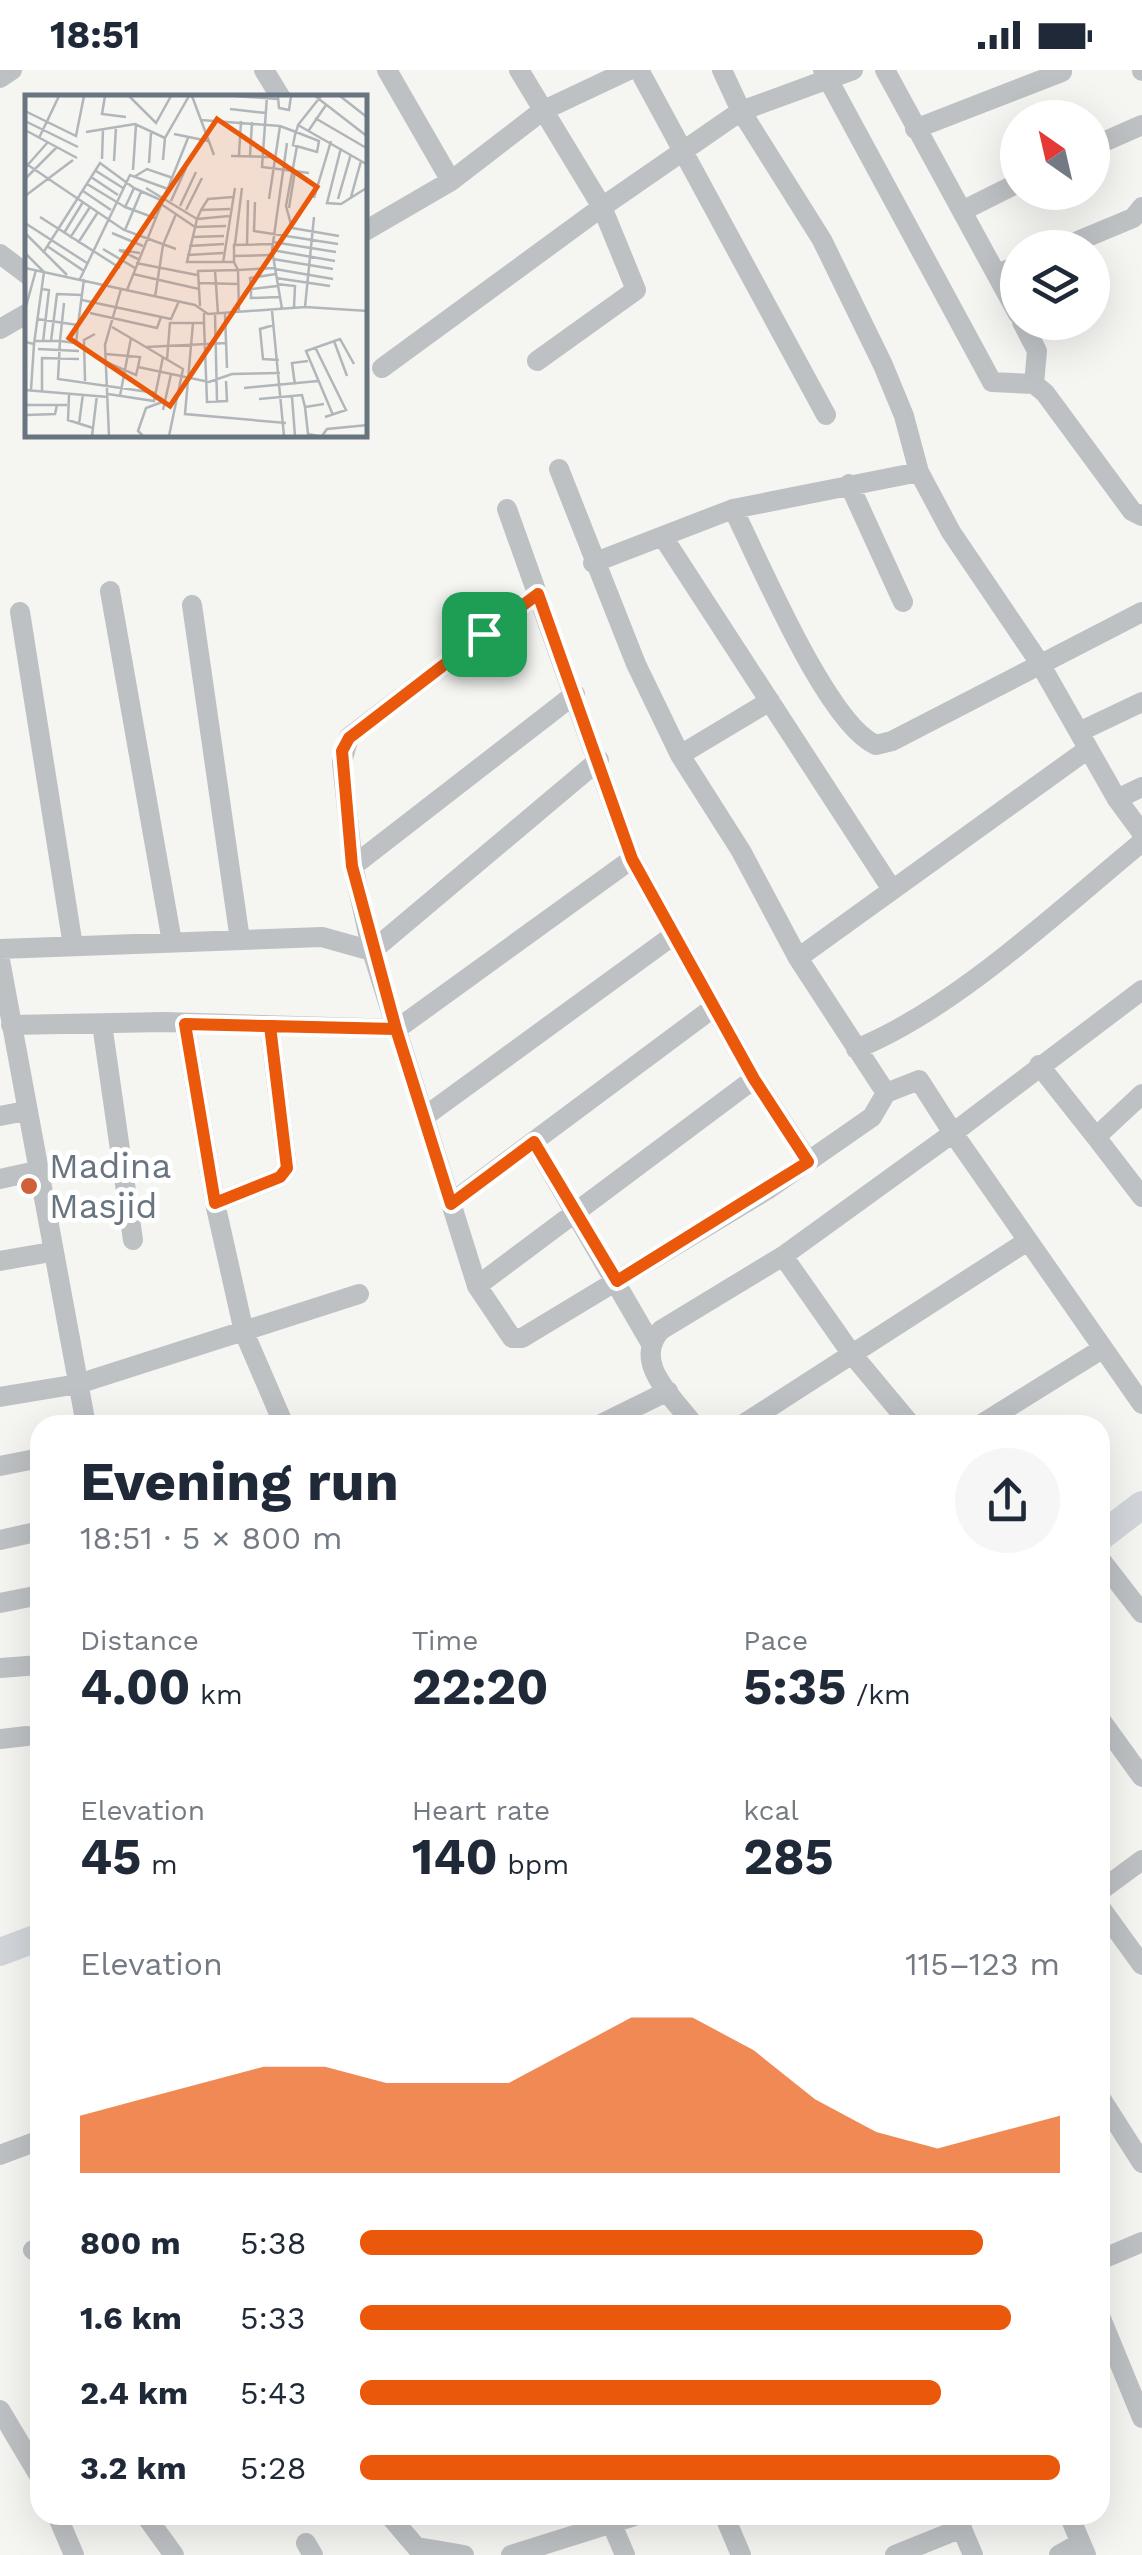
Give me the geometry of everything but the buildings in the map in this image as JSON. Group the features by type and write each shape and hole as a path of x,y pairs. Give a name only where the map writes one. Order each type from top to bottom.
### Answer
{"street":[{"path":"0,78 12,70"},
{"path":"264,70 279,95"},
{"path":"387,70 451,180"},
{"path":"519,70 602,207 636,290 537,361"},
{"path":"368,229 451,180 542,111 629,70"},
{"path":"639,70 826,414"},
{"path":"722,70 741,111 822,240 904,416 919,472 988,592 1039,662 1117,799 1142,833"},
{"path":"382,368 684,148 741,111 824,76 853,70"},
{"path":"885,70 1000,281"},
{"path":"915,129 1062,72"},
{"path":"824,76 992,382 1034,384 1132,511 1142,516"},
{"path":"1110,139 1142,125"},
{"path":"962,211 1000,192"},
{"path":"1105,230 1134,218 1142,207"},
{"path":"0,254 25,273"},
{"path":"996,274 1000,273"},
{"path":"0,329 25,314"},
{"path":"1032,340 1038,351 1034,384"},
{"path":"558,469 593,563 680,755 741,851 798,958 886,1093"},
{"path":"593,563 732,509 919,472"},
{"path":"849,484 903,602"},
{"path":"507,509 632,859 754,1079 808,1162"},
{"path":"732,509 828,695 860,738 876,745 892,741 1142,612"},
{"path":"663,537 891,888"},
{"path":"110,591 172,942"},
{"path":"538,594 349,738 342,762 352,866 372,951 476,1286 512,1338 522,1338 808,1162 872,1116 886,1093 919,1080 1026,1242 1142,1404"},
{"path":"192,605 240,940"},
{"path":"20,612 73,946"},
{"path":"352,866 575,694"},
{"path":"680,755 770,702"},
{"path":"798,958 1084,740 1142,702"},
{"path":"372,951 599,760"},
{"path":"1117,799 1142,787"},
{"path":"856,1049 885,1037 998,959 1142,842"},
{"path":"9,1040 102,1024 396,1029 632,859"},
{"path":"0,949 322,936 372,951"},
{"path":"424,1116 672,937"},
{"path":"0,960 9,1040 84,1415"},
{"path":"686,1415 653,1368 647,1352 661,1330 783,1256 1142,990"},
{"path":"451,1204 714,1008"},
{"path":"102,1024 133,1240"},
{"path":"185,1024 215,1203 244,1332 280,1415"},
{"path":"215,1203 280,1177 287,1168 270,1026"},
{"path":"1040,1065 1142,1197"},
{"path":"476,1286 754,1079"},
{"path":"1096,1137 1142,1094"},
{"path":"0,1116 26,1111"},
{"path":"534,1142 650,1342"},
{"path":"0,1180 36,1171"},
{"path":"757,1415 1026,1242"},
{"path":"0,1260 51,1252"},
{"path":"783,1256 851,1353 903,1415"},
{"path":"0,1397 78,1384 360,1294"},
{"path":"996,1415 1102,1349"},
{"path":"619,1415 668,1391"},
{"path":"0,1466 30,1460"},
{"path":"1110,1529 1142,1505"},
{"path":"0,1540 30,1533"},
{"path":"1110,1572 1142,1613"},
{"path":"0,1603 30,1598"},
{"path":"0,1668 30,1666"},
{"path":"1110,1733 1142,1777"},
{"path":"0,1739 26,1736"},
{"path":"1110,1884 1142,1860"},
{"path":"1110,1922 1142,1965"},
{"path":"0,1952 30,1941"},
{"path":"1110,2113 1142,2163"},
{"path":"0,2156 30,2144"},
{"path":"1110,2256 1142,2242"},
{"path":"1110,2340 1142,2418"},
{"path":"0,2410 30,2460"},
{"path":"62,2525 74,2555"},
{"path":"152,2525 174,2555"},
{"path":"398,2525 420,2551 464,2555"},
{"path":"512,2555 594,2525"},
{"path":"612,2525 625,2555"},
{"path":"728,2525 741,2555"},
{"path":"895,2555 953,2525"},
{"path":"960,2525 973,2555"},
{"path":"1058,2555 1083,2549 1072,2525"}],"place":[{"name":"Madina Masjid","path":"29,1186"}],"route":[{"path":"484,634 349,738 342,751 352,866 396,1029 185,1024 215,1203 280,1177 287,1168 288,1156 270,1026 396,1029 451,1204 534,1142 617,1281 808,1162 754,1079 632,859 538,594 484,634"}]}
